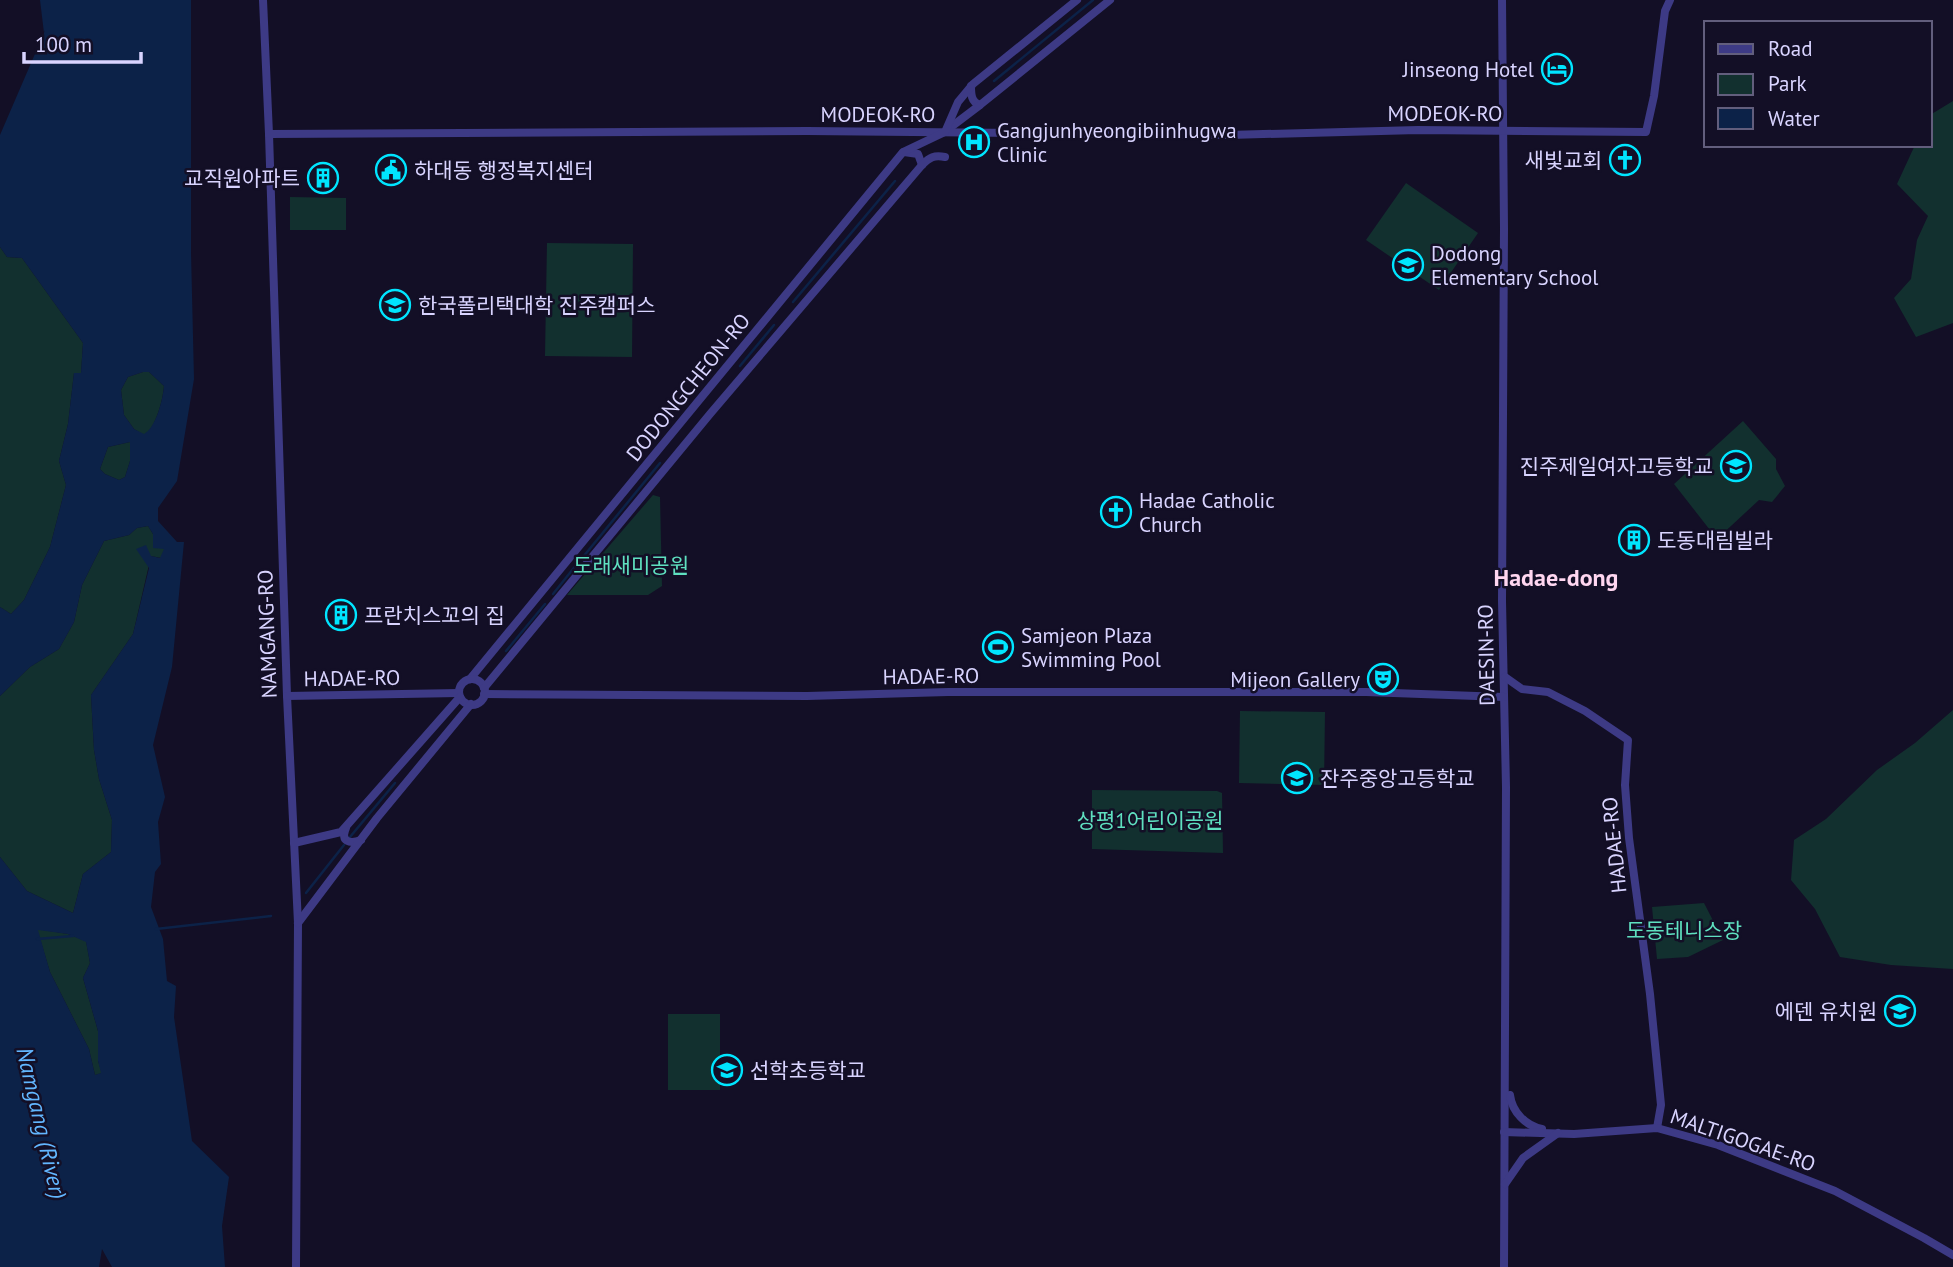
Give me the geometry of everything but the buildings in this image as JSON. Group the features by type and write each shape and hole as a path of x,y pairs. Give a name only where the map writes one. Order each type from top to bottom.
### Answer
{"street":[{"name":"NAMGANG-RO","path":"263,0 287,696 298,923 296,1267"},
{"path":"944,132 958,102 971,86 1077,0"},
{"name":"DODONGCHEON-RO","path":"470,680 903,152 944,132 1110,0"},
{"name":"DAESIN-RO","path":"1502,0 1502,601 1506,787 1504,1267"},
{"name":"MODEOK-RO","path":"269,134 678,131 1229,135 1382,130 1646,132 1654,96 1665,12 1670,0"},
{"path":"971,86 973,101 980,105"},
{"path":"903,152 918,154 922,164 935,155 945,157"},
{"name":"DODONGCHEON-RO","path":"484,691 685,444 922,164"},
{"path":"670,435 678,433 683,436 685,444"},
{"path":"577,550 576,556 579,560 590,559"},
{"name":"HADAE-RO","path":"1505,677 1522,689 1548,692 1585,711 1628,740 1625,785 1661,1105 1657,1128"},
{"path":"294,843 337,835 460,695 463,683 478,681 484,691 478,703 465,702 460,695"},
{"name":"HADAE-RO","path":"484,691 527,695 1366,692 1504,696"},
{"name":"HADAE-RO","path":"287,696 460,695"},
{"path":"298,923 361,839 471,704"},
{"path":"347,826 344,833 348,842 361,839"},
{"path":"1506,1076 1511,1103 1520,1116 1534,1127 1559,1133"},
{"name":"MALTIGOGAE-RO","path":"1504,1132 1574,1134 1657,1128 1718,1145 1835,1191 1953,1255"},
{"path":"1505,1184 1523,1158 1559,1133"}],"green space":[{"path":"1953,101 1953,323 1916,337 1894,298 1911,279 1917,240 1928,216 1897,184 1914,147 1932,147 1932,114"},
{"path":"1406,183 1478,233 1439,290 1366,240"},
{"path":"290,197 346,198 346,230 290,230"},
{"path":"547,243 633,244 632,357 545,356"},
{"path":"0,247 7,257 22,258 83,343 81,374 74,373 68,424 59,461 66,485 50,547 24,600 11,614 0,607"},
{"path":"149,372 164,386 155,420 144,435 134,429 124,415 121,390 128,377"},
{"path":"1743,421 1776,459 1776,469 1785,486 1772,502 1759,500 1717,539 1674,484"},
{"path":"130,442 130,461 125,477 119,480 105,474 100,469 108,447"},
{"name":"도래새미공원","path":"653,495 660,497 662,586 648,595 567,595"},
{"path":"148,526 153,534 153,548 165,548 161,558 151,556 133,634 91,695 94,750 99,779 112,820 111,852 83,874 73,913 27,891 0,857 0,696 30,667 59,649 74,622 82,585 104,541 129,535 137,528"},
{"path":"1953,710 1953,969 1891,965 1840,957 1815,909 1791,880 1794,840 1826,819 1877,770 1915,743"},
{"path":"1240,711 1325,712 1324,785 1239,783"},
{"name":"상평1어린이공원","path":"1092,790 1222,793 1223,853 1092,849"},
{"name":"도동테니스장","path":"1704,903 1723,940 1688,957 1657,959 1652,907"},
{"path":"37,929 68,934 86,941 90,963 83,978 98,1031 98,1061 102,1073 95,1075 89,1049 50,972"},
{"path":"668,1014 720,1014 720,1090 668,1090"}],"water":[{"name":"Namgang (River)","path":"40,0 191,0 194,379 177,481 158,508 158,521 177,542 184,542 172,667 153,745 165,797 158,822 161,864 155,872 151,907 163,939 167,981 176,986 174,1017 192,1141 229,1177 222,1226 225,1267 112,1267 102,1249 99,1267 0,1267 0,857 27,891 73,913 83,874 111,852 112,820 99,779 94,750 91,695 133,634 149,568 136,549 146,545 151,556 160,558 164,549 153,548 153,534 148,526 137,528 129,535 104,541 82,585 74,622 59,649 30,667 0,696 0,607 11,614 24,600 50,547 66,485 59,461 68,424 74,373 81,373 83,343 22,258 7,257 0,247 0,135 44,33","holes":["149,372 164,386 155,420 144,434 134,429 124,415 121,390 128,377","130,442 130,461 125,477 119,480 100,469 108,447","38,930 68,934 86,942 90,963 83,978 98,1031 98,1061 101,1073 95,1075 89,1049 50,972"]}],"waterway":[{"path":"994,81 1093,0"},
{"path":"793,302 895,181"},
{"path":"740,366 774,325"},
{"path":"583,557 660,463"},
{"path":"553,594 577,564"},
{"path":"506,651 545,604"},
{"path":"350,837 395,783"},
{"path":"306,893 344,845"},
{"path":"156,929 271,916"},
{"path":"37,939 73,936"}],"place":[{"name":"Jinseong Hotel","path":"1557,69"},
{"name":"Gangjunhyeongibiinhugwa Clinic","path":"974,142"},
{"name":"새빛교회","path":"1625,160"},
{"name":"하대동 행정복지센터","path":"391,170"},
{"name":"교직원아파트","path":"323,178"},
{"name":"Dodong Elementary School","path":"1408,265"},
{"name":"한국폴리택대학 진주캠퍼스","path":"395,305"},
{"name":"진주제일여자고등학교","path":"1736,466"},
{"name":"Hadae Catholic Church","path":"1116,512"},
{"name":"도동대림빌라","path":"1634,540"},
{"name":"프란치스꼬의 집","path":"341,615"},
{"name":"Samjeon Plaza Swimming Pool","path":"998,647"},
{"name":"Mijeon Gallery","path":"1383,679"},
{"name":"잔주중앙고등학교","path":"1297,778"},
{"name":"에덴 유치원","path":"1900,1011"},
{"name":"선학초등학교","path":"727,1070"}],"district":[{"name":"Hadae-dong","path":"1556,577"}]}
